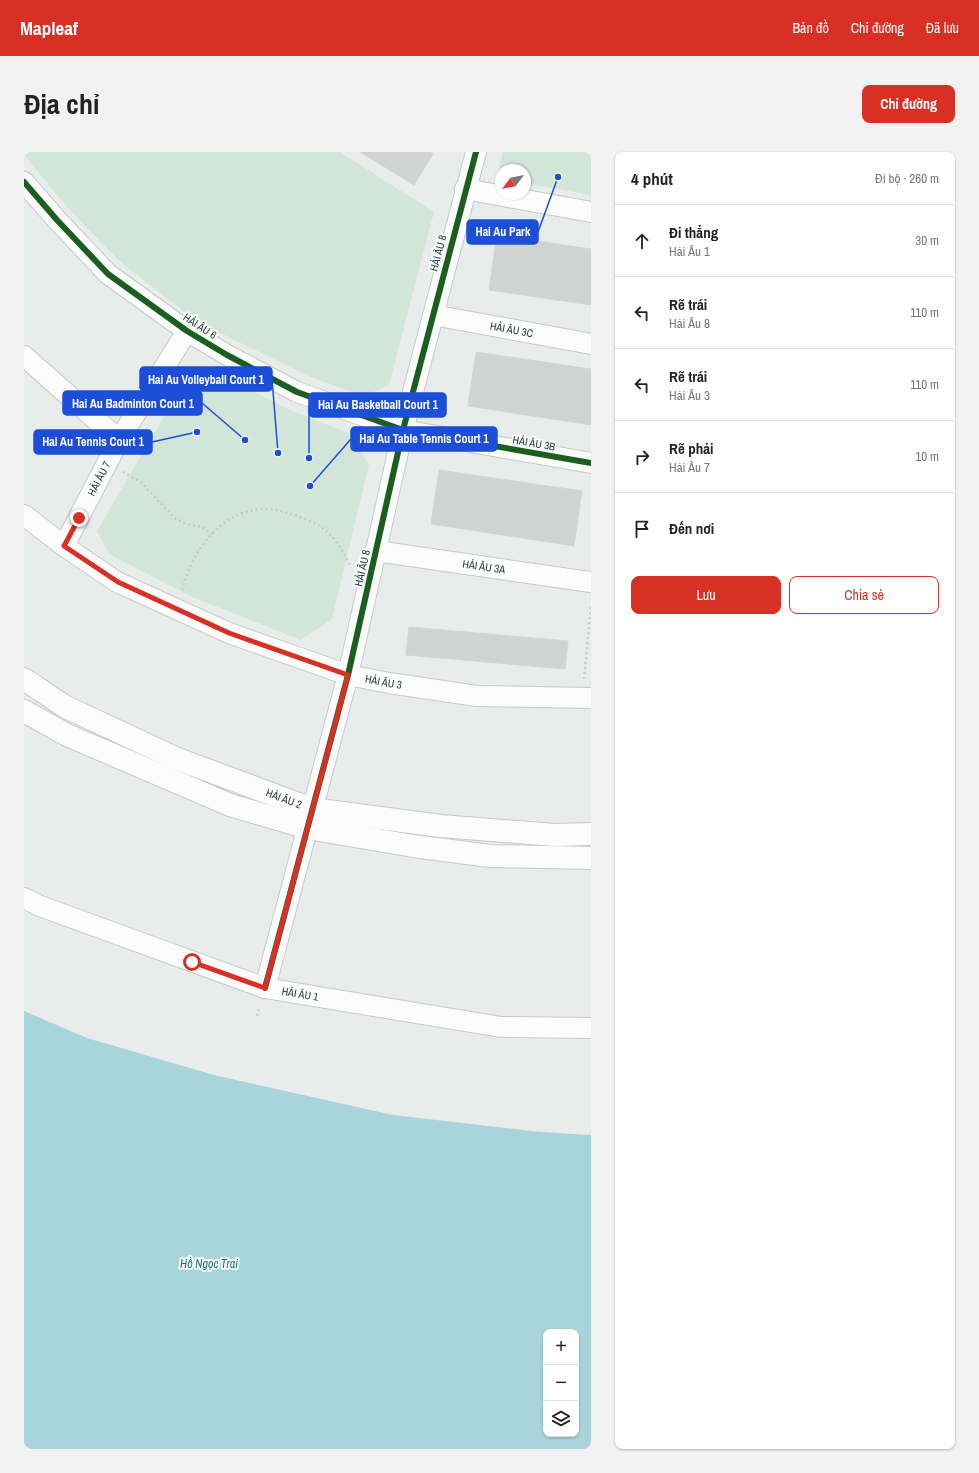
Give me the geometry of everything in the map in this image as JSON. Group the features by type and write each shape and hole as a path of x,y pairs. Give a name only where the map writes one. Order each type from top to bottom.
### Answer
{"street":[{"name":"HẢI ÂU 8","path":"265,988 348,675 403,430 465,189 476,152"},
{"name":"HẢI ÂU 6","path":"24,182 57,220 108,274 187,332 297,392 403,430"},
{"path":"465,189 591,212"},
{"name":"HẢI ÂU 3C","path":"433,315 591,344"},
{"name":"HẢI ÂU 7","path":"64,546 119,440 187,332"},
{"path":"24,356 119,440"},
{"name":"HẢI ÂU 3B","path":"403,430 591,463"},
{"name":"HẢI ÂU 3","path":"24,515 64,546 118,582 229,633 348,675 477,696 587,690"},
{"name":"HẢI ÂU 3A","path":"376,551 591,582"},
{"name":"HẢI ÂU 2","path":"24,679 64,706 310,819 555,834 591,834"},
{"name":"HẢI ÂU 2","path":"24,711 67,735 230,805 310,819 413,846 490,856 591,858"},
{"name":"HẢI ÂU 1","path":"24,898 40,906 265,988 501,1027 591,1028"}],"path":[{"path":"122,472 141,482 174,518 184,523 202,527 212,534"},
{"path":"181,593 190,565 212,534 224,523 234,517 262,508 287,512 316,523 332,535 342,548 352,570"},
{"path":"587,690 591,605"},
{"path":"257,1016 259,1009"}],"green space":[{"path":"24,152 340,152 434,212 389,385 364,396 310,377 196,321 118,260 69,209 27,159"},
{"path":"503,152 591,152 591,195 531,184 531,164 500,164"},
{"path":"208,369 292,411 351,434 369,464 332,619 301,640 192,597 109,554 97,531 188,375"}],"water":[{"name":"Hồ Ngọc Trai","path":"24,1011 87,1038 214,1075 393,1115 541,1132 591,1135 591,1449 24,1449"}],"building":[{"path":"360,152 429,152 433,154 414,185"},
{"path":"497,235 591,249 591,305 489,290"},
{"path":"476,352 591,369 591,425 468,406"},
{"path":"439,470 582,491 574,546 431,524"},
{"path":"409,627 568,641 565,669 406,655"}],"cycle path":[{"path":"265,988 348,675 403,430 476,152"},
{"path":"24,182 57,220 108,274 187,331 227,355 297,392 403,430 591,463"}],"place":[{"name":"Hai Au Park","path":"558,177"},
{"name":"Hai Au Tennis Court 1","path":"197,432"},
{"name":"Hai Au Badminton Court 1","path":"245,440"},
{"name":"Hai Au Volleyball Court 1","path":"278,453"},
{"name":"Hai Au Basketball Court 1","path":"309,458"},
{"name":"Hai Au Table Tennis Court 1","path":"310,486"}],"route":[{"path":"79,518 64,546 118,582 229,633 348,675 265,988 192,962"}]}
